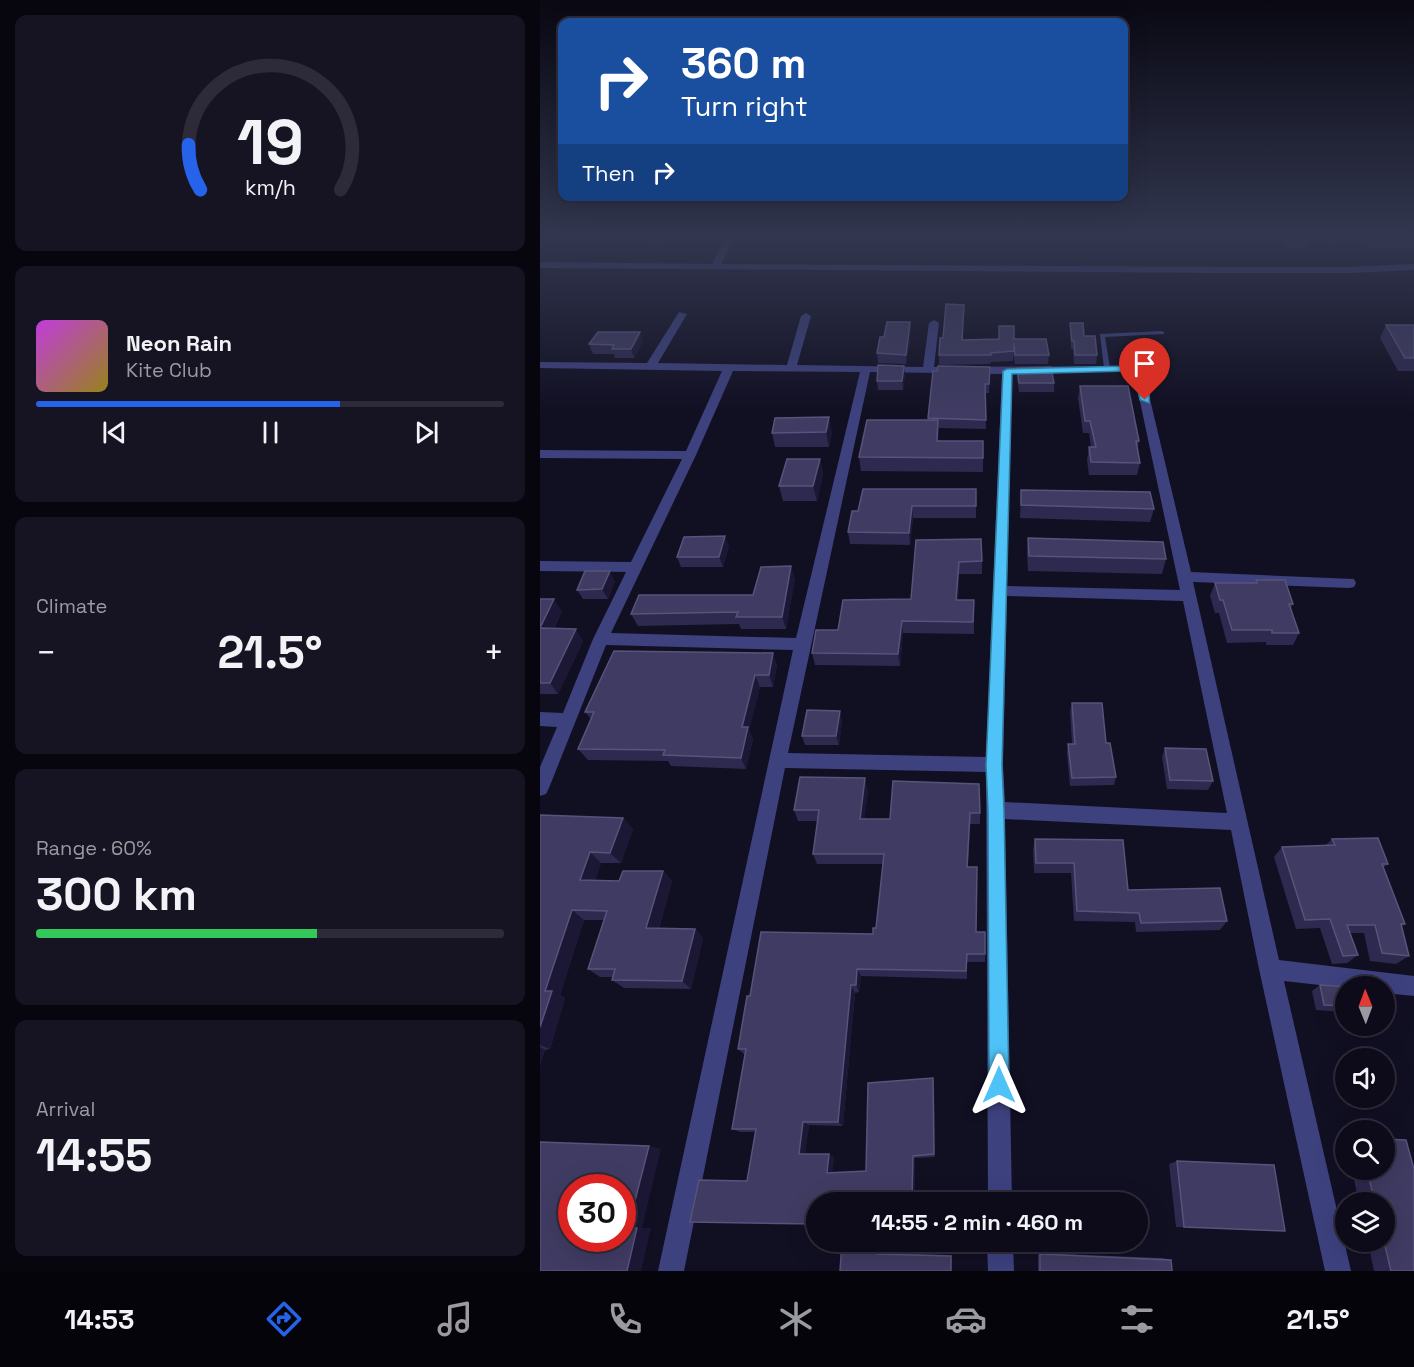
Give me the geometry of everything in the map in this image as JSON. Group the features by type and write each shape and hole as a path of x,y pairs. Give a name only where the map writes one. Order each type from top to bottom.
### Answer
{"street":[{"path":"651,366 682,314"},
{"path":"791,368 806,316"},
{"path":"928,370 934,323"},
{"path":"540,365 1007,371 1130,368 1137,372 1190,596 1240,822 1269,969 1338,1271"},
{"path":"540,788 601,639 690,455 729,367"},
{"path":"671,1271 802,644 866,368"},
{"path":"1000,1192 994,765 1007,371"},
{"path":"540,454 690,455"},
{"path":"540,566 637,567"},
{"path":"1185,577 1349,583"},
{"path":"998,591 1190,596"},
{"path":"601,639 802,644"},
{"path":"540,719 568,720"},
{"path":"779,760 994,765"},
{"path":"996,810 1240,822"},
{"path":"1269,969 1414,986"},
{"path":"1000,1252 1001,1271"}],"lane":[{"path":"1107,368 1102,335 1162,333"}],"building":[{"path":"946,304 964,305 962,340 999,339 999,326 1014,326 1014,339 1046,339 1049,355 1015,355 1014,343 1014,351 991,353 991,355 939,355"},
{"path":"887,322 910,322 906,355 877,353 880,337 884,337"},
{"path":"1070,323 1083,323 1084,336 1095,336 1097,355 1075,355"},
{"path":"1386,325 1414,325 1414,358 1405,358"},
{"path":"598,332 640,332 631,349 612,349 614,345 589,344"},
{"path":"878,365 904,366 902,381 877,381"},
{"path":"938,366 990,367 989,384 985,384 986,420 928,418 933,371 937,371"},
{"path":"1051,367 1054,383 1019,383 1017,368"},
{"path":"1080,386 1128,386 1139,441 1136,441 1140,463 1091,462 1089,447 1096,447 1090,421 1085,421"},
{"path":"829,417 826,432 772,433 775,418"},
{"path":"867,420 938,420 937,441 983,441 983,458 859,457"},
{"path":"787,459 820,459 813,486 779,486"},
{"path":"863,489 976,489 976,506 912,506 909,533 848,532 852,511 858,511"},
{"path":"1021,490 1150,492 1154,509 1021,505"},
{"path":"725,536 719,557 677,557 684,537"},
{"path":"1028,538 1163,542 1166,559 1029,556"},
{"path":"981,539 982,561 959,562 956,600 974,600 973,622 902,621 898,654 812,653 816,630 838,630 843,600 911,599 916,540"},
{"path":"791,566 782,617 736,617 738,612 631,614 639,595 753,595 761,567"},
{"path":"585,571 610,571 602,589 577,590"},
{"path":"1256,580 1285,580 1293,604 1289,604 1299,633 1232,630 1215,583 1257,583"},
{"path":"540,599 554,599 540,628"},
{"path":"540,628 576,629 550,683 540,683"},
{"path":"614,651 773,653 769,675 755,675 742,727 748,727 741,758 663,755 665,750 578,749 594,712 585,712"},
{"path":"1072,703 1102,703 1106,743 1110,743 1116,777 1072,778 1068,744 1075,744"},
{"path":"807,710 840,711 836,736 802,736"},
{"path":"1165,748 1206,749 1213,781 1170,780"},
{"path":"800,777 865,778 860,819 890,819 893,781 979,784 980,813 970,813 967,867 977,867 976,932 985,932 985,954 967,954 966,971 857,969 856,985 851,985 838,1122 803,1122 799,1154 829,1154 827,1173 866,1171 868,1083 933,1078 934,1154 913,1156 912,1192 806,1192 806,1224 690,1222 699,1180 747,1181 756,1129 732,1129 746,1049 738,1049 761,932 873,934 873,928 876,928 884,854 813,854 819,810 794,810"},
{"path":"540,815 623,818 610,853 590,852 580,880 619,881 623,871 663,871 646,928 695,929 682,981 612,980 615,969 588,969 607,911 572,910 545,991 552,991 540,1027"},
{"path":"1378,838 1388,864 1382,864 1405,924 1401,924 1409,956 1382,953 1375,925 1347,925 1358,955 1343,956 1330,919 1305,920 1282,847 1335,845 1332,839"},
{"path":"1035,839 1123,840 1128,890 1220,888 1227,921 1141,923 1139,913 1077,911 1074,863 1036,863"},
{"path":"1320,985 1335,986 1335,1006 1324,1005"},
{"path":"1395,1140 1406,1140 1414,1169 1414,1271 1391,1271 1386,1252 1395,1252 1395,1192 1372,1192 1369,1180 1395,1180"},
{"path":"540,1142 649,1146 636,1197 636,1174 558,1174 558,1252 631,1252 627,1271 540,1271"},
{"path":"1177,1161 1274,1165 1285,1231 1184,1227"},
{"path":"841,1252 951,1256 951,1271 840,1271"},
{"path":"1040,1254 1171,1260 1172,1271 1040,1271"}],"route":[{"path":"999,1085 994,765 1007,371 1130,368 1137,372 1140,378 1145,400"}]}
